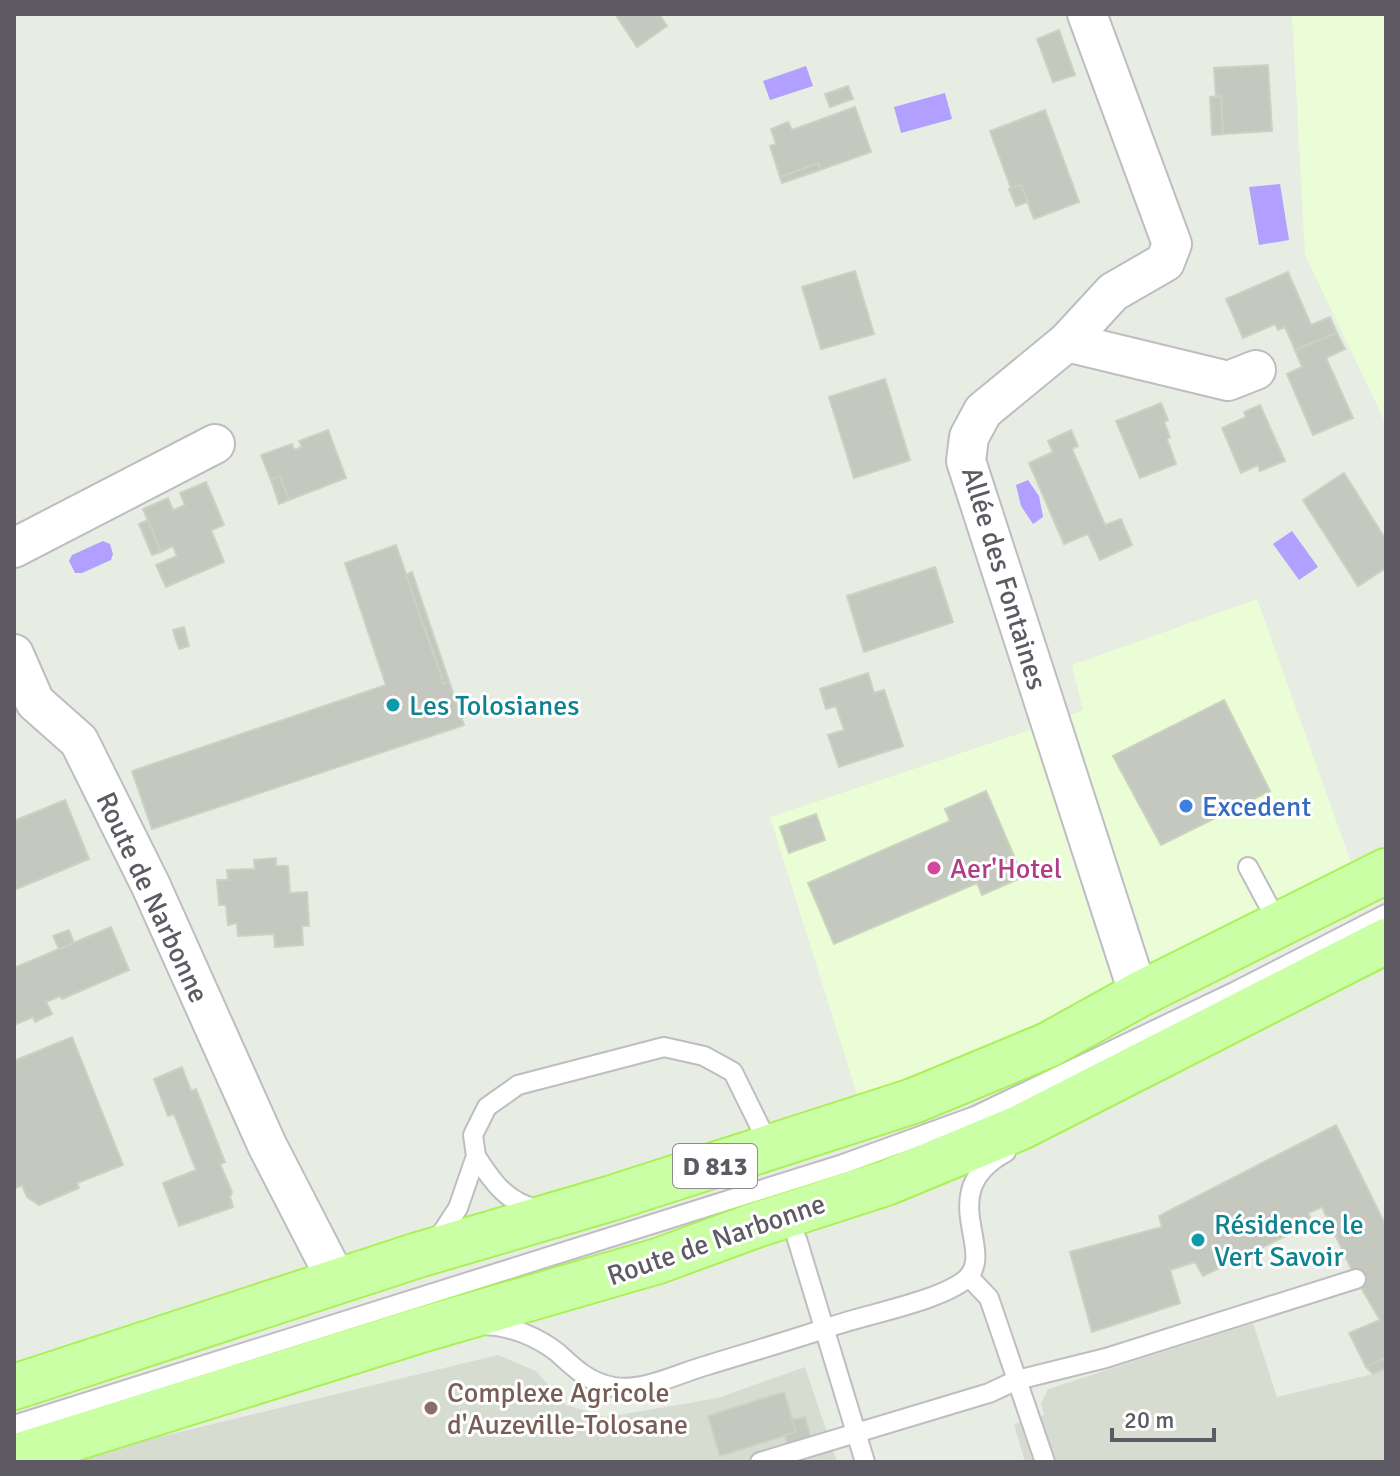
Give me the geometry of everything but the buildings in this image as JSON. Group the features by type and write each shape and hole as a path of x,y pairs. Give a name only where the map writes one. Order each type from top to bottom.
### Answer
{"main road":[{"name":"D 813","path":"14,1387 418,1255 655,1185 913,1101 1048,1045 1140,994 1386,871"},
{"name":"Route de Narbonne","path":"14,1457 424,1329 658,1261 886,1183 1021,1127 1386,941"}],"street":[{"name":"Allée des Fontaines","path":"1087,14 1172,244 1165,262 1113,292 1067,342 983,411 969,437 966,461 1140,994"},
{"path":"1067,342 1228,381 1256,370"},
{"path":"14,548 215,444"},
{"name":"Route de Narbonne","path":"14,654 35,702 79,741 151,886 267,1145 338,1283"}],"lane":[{"path":"1248,867 1278,923"},
{"path":"14,1425 843,1164 975,1116 1234,992 1386,914"},
{"path":"556,1212 525,1207 506,1196 490,1179 476,1156 473,1135 487,1107 518,1085 664,1047 704,1056 733,1072 764,1135"},
{"path":"424,1329 490,1325 510,1329 541,1342 582,1375 600,1383 618,1387 640,1386 800,1339 949,1290 969,1277 975,1260 969,1206 973,1180 984,1167 1080,1113 1148,1064"},
{"path":"418,1255 443,1231 458,1208 476,1156"},
{"path":"797,1239 865,1462"},
{"path":"969,1277 989,1298 1045,1462"},
{"path":"760,1462 989,1393 1017,1380 1106,1358 1356,1279"}],"shaded area":[{"path":"1292,14 1386,14 1386,424 1305,255"},
{"path":"806,66 813,86 770,100 763,81"},
{"path":"945,93 952,119 901,133 894,107"},
{"path":"1280,184 1289,240 1259,245 1249,187"},
{"path":"1028,480 1039,496 1043,517 1033,524 1021,506 1016,485"},
{"path":"1292,531 1318,567 1299,580 1273,544"},
{"path":"103,541 110,544 111,560 75,573 69,561 72,555"},
{"path":"1257,599 1351,862 1106,995 860,1104 770,817 1083,710 1072,665"},
{"path":"1253,1323 1277,1397 1373,1374 1386,1368 1386,1462 1025,1462 1014,1424 1044,1415 1041,1404 1048,1389"},
{"name":"Complexe Agricole d'Auzeville-Tolosane","path":"498,1355 536,1371 566,1405 607,1417 718,1398 805,1367 837,1462 72,1462 122,1446"}],"place":[{"name":"Les Tolosianes","path":"393,705"},
{"name":"Excedent","path":"1186,806"},
{"name":"Aer'Hotel","path":"934,868"},
{"name":"Résidence le Vert Savoir","path":"1198,1240"},
{"name":"Complexe Agricole d'Auzeville-Tolosane","path":"431,1408"}]}
